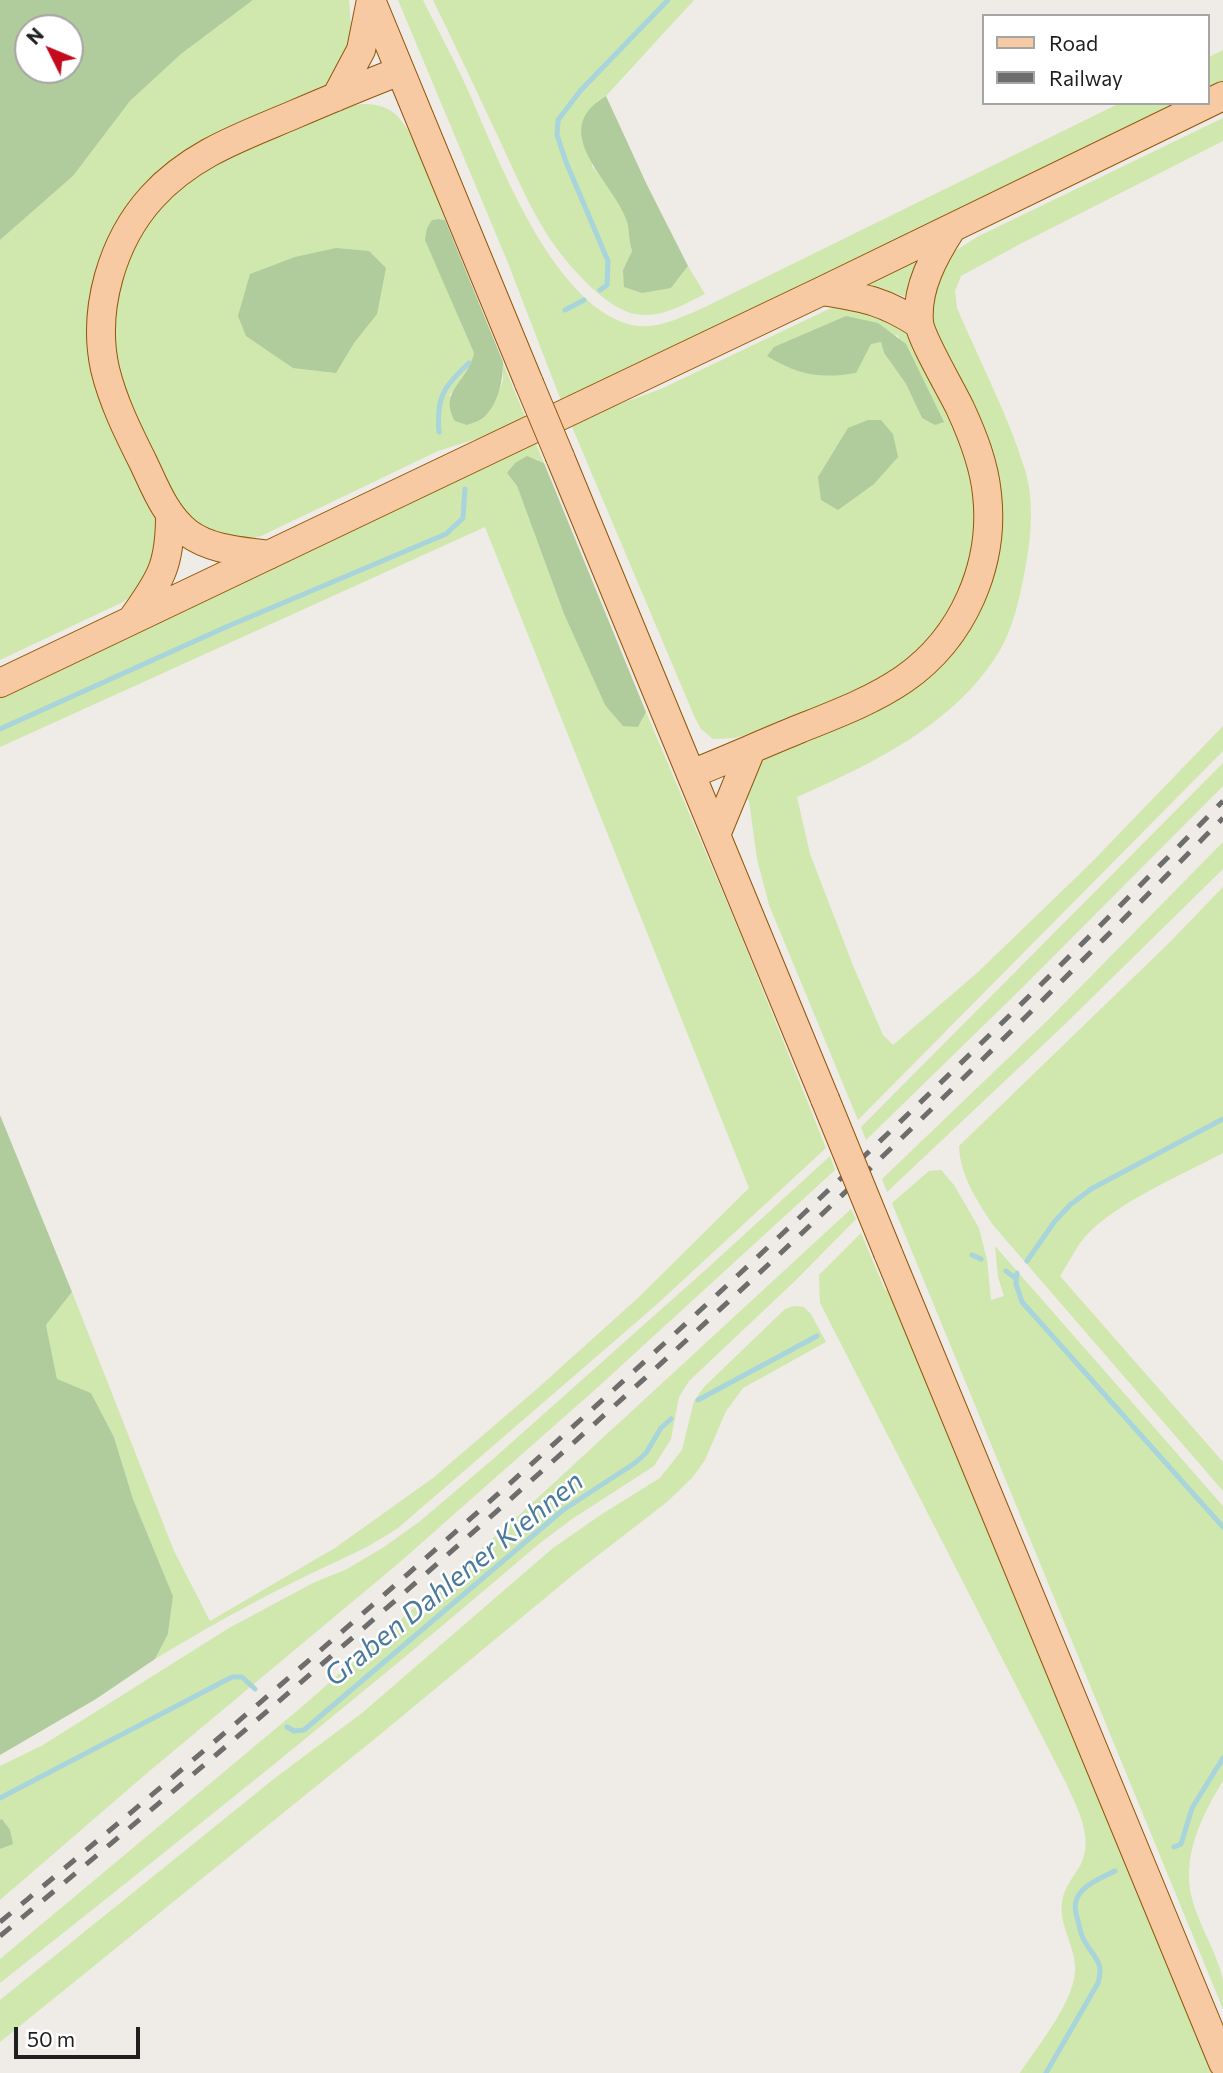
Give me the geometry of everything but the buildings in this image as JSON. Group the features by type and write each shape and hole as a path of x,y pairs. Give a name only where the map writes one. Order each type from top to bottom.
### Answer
{"main road":[{"path":"371,0 1223,2063"},
{"path":"336,97 361,50 371,0"},
{"path":"269,555 210,544 189,533 170,516 123,420 105,369 102,318 106,288 115,257 128,230 146,204 187,164 228,142 400,71"},
{"path":"0,683 822,291 1205,105"},
{"path":"691,774 840,712 905,679 942,645 960,620 974,591 987,538 989,515 985,480 970,429 919,324 920,301 927,273 933,257 952,228"},
{"path":"822,291 893,307 919,324"},
{"path":"132,620 155,588 166,566 170,547 170,516"},
{"path":"716,835 751,750"}],"green space":[{"path":"0,0 253,0 181,54 130,101 73,176 0,240"},
{"path":"253,0 349,0 352,40 331,83 314,93 208,138 183,152 163,169 92,298 157,515 162,546 137,592 123,602 0,660 0,240 73,176 130,101 181,54"},
{"path":"398,0 423,0 461,75 510,186 551,257 574,287 600,310 638,326 658,325 705,307 1116,105 1178,105 562,403 508,263"},
{"path":"433,0 694,0 606,96 597,101 592,166 615,197 627,222 632,251 623,270 671,288 688,266 705,294 662,313 635,314 623,310 598,294 575,271 555,247 535,213"},
{"path":"1223,50 1223,83 1209,90 1209,57"},
{"path":"606,96 688,266 671,288 642,293 624,287 623,270 632,251 627,222 619,204 588,156 582,140 582,124 589,110"},
{"path":"363,104 387,109 402,122 417,148 445,220 439,219 453,304 474,353 471,367 449,396 495,400 503,381 503,363 526,419 498,432 438,451 261,536 244,540 211,535 188,517 163,478 120,381 115,353 115,303 128,257 161,203 219,158 349,106"},
{"path":"1223,118 1223,141 961,276 955,291 957,308 1010,429 1028,483 1030,536 1015,614 1000,650 982,676 960,700 910,739 854,771 797,797 810,854 883,1035 893,1045 977,973 1090,864 1223,726 1223,751 858,1120 769,905 757,859 749,801 741,792 758,763 768,756 928,677 955,651 983,604 994,573 1001,537 1001,500 990,444 938,335 931,314 930,301 943,263 955,251 977,237"},
{"path":"432,220 445,220 503,362 501,385 496,400 483,418 467,425 455,421 450,402 474,353 425,240"},
{"path":"336,248 369,251 386,268 377,314 354,343 336,373 293,368 246,336 238,316 250,274 295,257"},
{"path":"922,258 906,297 867,285"},
{"path":"845,305 902,326 912,340 958,433 977,500 971,563 946,620 902,667 856,692 755,732 735,738 713,739 701,729 695,718 570,422 661,389 829,309","holes":["898,335 922,418 906,384 884,353 881,342 871,343 864,357 815,372 795,370 768,356"]},
{"path":"846,316 878,323 906,344 944,422 935,425 922,418 906,384 884,353 881,342 871,344 856,373 843,375 810,374 789,368 767,356 774,347"},
{"path":"868,420 881,420 893,434 898,457 874,484 838,510 821,500 818,477 848,428"},
{"path":"534,439 544,463 536,459 507,473 517,486 564,614 605,705 638,727 646,712 739,931 826,1148 655,1306 398,1528 366,1547 252,1603 155,1659 168,1634 173,1596 133,1499 114,1437 91,1393 57,1380 46,1325 72,1292 174,1551 210,1621 335,1548 433,1478 639,1297 749,1188 485,527 0,747 0,694"},
{"path":"527,456 544,463 646,712 638,727 623,726 605,705 564,614 517,486 507,473 515,463"},
{"path":"1223,763 1223,786 866,1140 861,1127"},
{"path":"1223,842 1223,869 1061,1028 887,1192 882,1179 1049,1019"},
{"path":"1223,887 1223,1153 1146,1192 1108,1216 1080,1243 1060,1276 1223,1462 1223,1491 993,1225 966,1177 959,1146 1169,943"},
{"path":"0,1115 72,1292 46,1325 57,1379 91,1393 114,1437 133,1499 173,1596 168,1634 155,1659 96,1699 0,1755"},
{"path":"830,1156 835,1170 598,1387 400,1562 0,1900 0,1849 13,1843 0,1820 0,1766 43,1745 229,1628 313,1583 347,1569 419,1522 711,1265"},
{"path":"941,1170 954,1185 979,1228 987,1260 991,1300 1004,1296 998,1277 995,1246 1223,1506 1223,1781 1200,1824 1189,1870 1193,1902 1221,1973 1223,2009 892,1203 929,1171"},
{"path":"851,1209 856,1219 689,1381 679,1397 671,1439 654,1466 540,1543 340,1711 0,1983 0,1959 304,1705 518,1516"},
{"path":"861,1233 885,1290 890,1290 1214,2073 1020,2073 1064,2006 1074,1978 1074,1956 1062,1915 1062,1906 1066,1888 1085,1854 1085,1833 1066,1783 820,1303 819,1275"},
{"path":"804,1307 811,1314 826,1342 743,1388 726,1411 705,1460 692,1478 667,1502 579,1570 0,2042 0,2000 275,1778 362,1713 553,1548 660,1478 682,1450 694,1401 704,1387 785,1309"},
{"path":"2,1819 10,1830 13,1844 0,1849 0,1820"}],"waterway":[{"path":"600,290 607,285 608,261 566,162 557,135 558,120 581,90 668,0"},
{"path":"565,310 584,300"},
{"path":"439,432 439,410 444,393 469,363"},
{"path":"0,729 226,627 446,534 463,518 465,489"},
{"path":"1027,1261 1055,1221 1091,1189 1223,1119"},
{"name":"Graben Dahlener Kiehnen","path":"972,1255 981,1259"},
{"name":"Graben Dahlener Kiehnen","path":"1006,1271 1015,1278"},
{"path":"1017,1273 1016,1284 1022,1302 1223,1527"},
{"name":"Graben Dahlener Kiehnen","path":"698,1400 817,1336"},
{"name":"Graben Dahlener Kiehnen","path":"287,1727 294,1731 304,1730 563,1510 635,1463 646,1453 661,1428 671,1419"},
{"name":"Graben Dahlener Kiehnen","path":"0,1798 232,1677 242,1677 255,1689"},
{"path":"1174,1847 1181,1844 1192,1808 1223,1758"},
{"path":"1046,2073 1098,1983 1100,1975 1097,1959 1081,1933 1075,1908 1076,1900 1085,1888 1115,1871"}],"railway":[{"path":"0,1922 317,1654 626,1378 929,1094 1223,801"},
{"path":"0,1936 362,1629 629,1393 909,1131 1223,818"}]}
